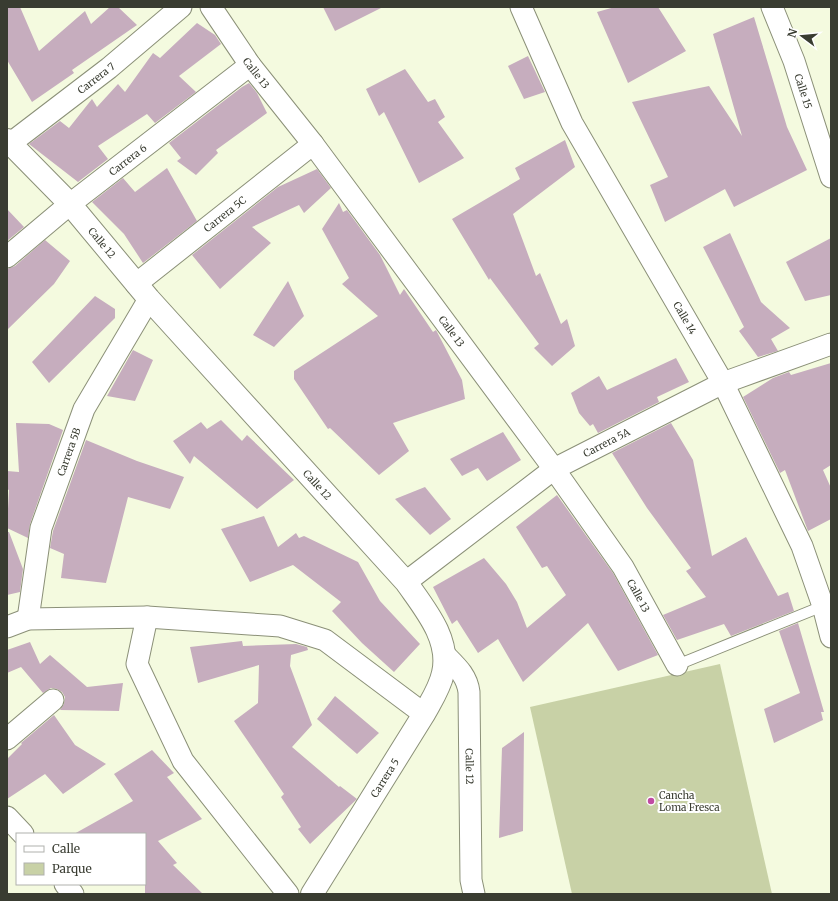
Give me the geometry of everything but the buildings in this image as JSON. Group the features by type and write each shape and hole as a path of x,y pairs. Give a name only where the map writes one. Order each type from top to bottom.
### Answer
{"street":[{"name":"Carrera 7","path":"8,143 109,68 181,7"},
{"name":"Calle 13","path":"211,7 250,65 313,144 554,468 623,567 677,665"},
{"name":"Calle 14","path":"521,7 572,123 723,383 802,546 823,606 831,637"},
{"name":"Calle 15","path":"772,7 794,61 831,177"},
{"name":"Carrera 6","path":"7,257 70,204 250,65"},
{"name":"Calle 12","path":"8,143 70,204 143,292 406,582 429,615 440,636 446,656 459,669 468,682 471,880 474,894"},
{"name":"Carrera 5C","path":"143,292 313,144"},
{"name":"Carrera 5B","path":"28,619 41,528 84,409 143,292"},
{"name":"Carrera 5A","path":"406,582 554,468 723,383 831,344"},
{"path":"148,617 137,664 183,761 288,894"},
{"path":"7,627 28,619 148,617 280,626 325,640 424,714"},
{"name":"Carrera 5","path":"312,894 424,714 444,673 446,656"},
{"path":"7,739 53,700"},
{"path":"7,817 22,833"},
{"path":"65,885 73,894"}],"lane":[{"path":"677,665 823,606"}],"green space":[{"name":"Cancha Loma Fresca","path":"720,664 772,894 572,894 530,707"}],"place":[{"name":"Cancha Loma Fresca","path":"651,801"}]}
